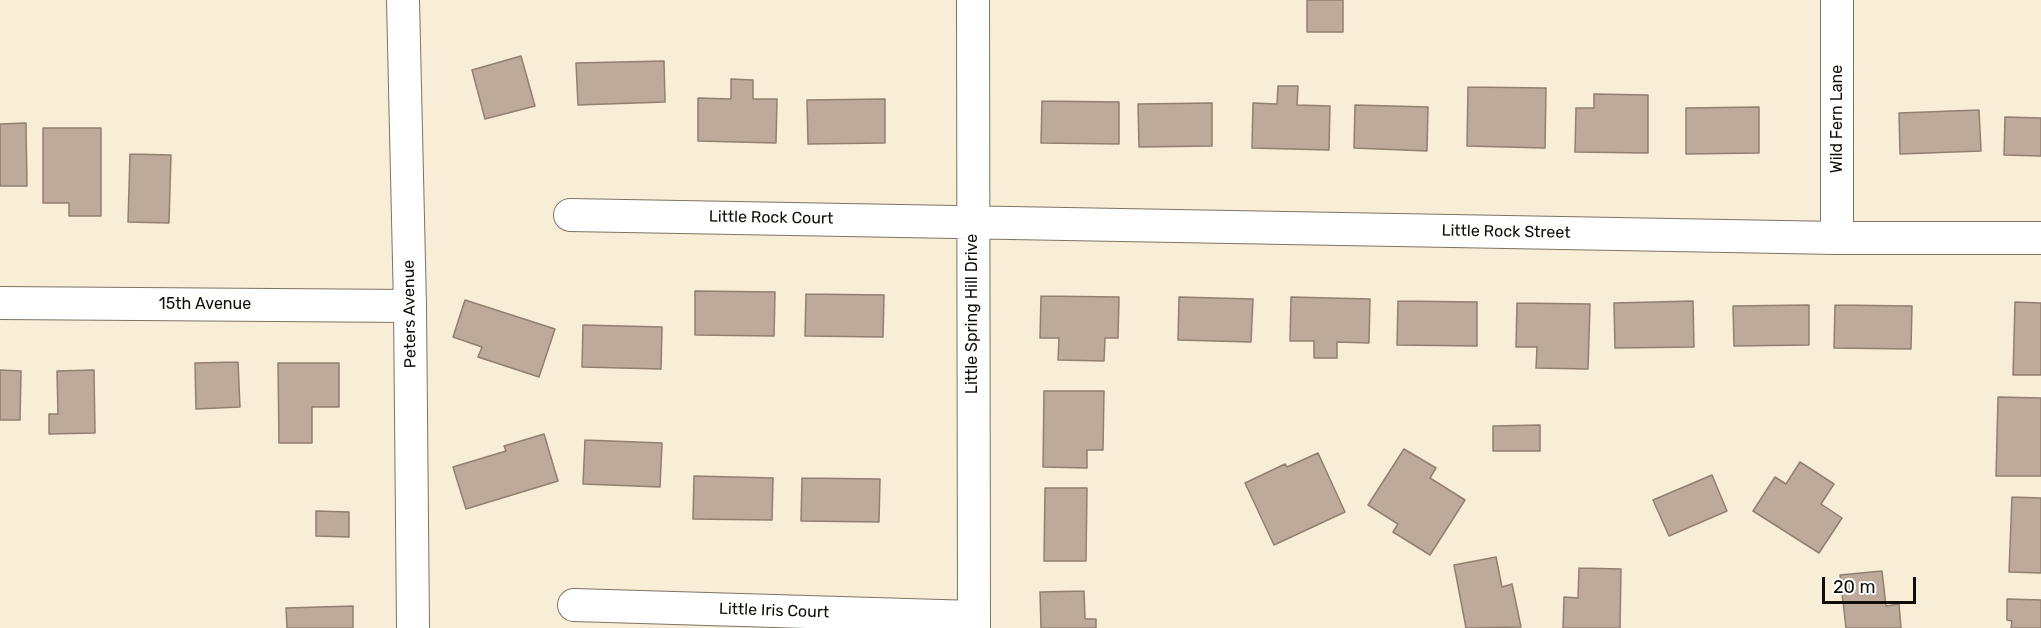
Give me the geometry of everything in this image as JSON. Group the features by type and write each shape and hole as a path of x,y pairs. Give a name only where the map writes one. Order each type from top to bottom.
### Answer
{"street":[{"name":"Peters Avenue","path":"403,0 410,306 413,628"},
{"name":"Little Spring Hill Drive","path":"973,0 974,622"},
{"name":"Wild Fern Lane","path":"1837,0 1837,238"},
{"name":"Little Rock Court","path":"570,215 972,221"},
{"name":"Little Rock Street","path":"972,221 1837,238 2041,238"},
{"name":"15th Avenue","path":"0,303 410,306"},
{"name":"Little Iris Court","path":"574,605 974,622"}],"building":[{"path":"1307,0 1343,0 1343,32 1307,32"},
{"path":"521,56 535,106 485,119 472,70"},
{"path":"664,61 665,102 578,105 576,63"},
{"path":"731,79 753,80 753,99 777,99 776,143 698,141 698,98 731,99"},
{"path":"1278,86 1298,86 1297,105 1330,106 1329,150 1252,148 1253,103 1277,104"},
{"path":"1468,87 1546,88 1545,148 1467,146"},
{"path":"1594,94 1648,95 1648,153 1575,152 1576,108 1594,108"},
{"path":"885,99 885,143 808,144 807,100"},
{"path":"1042,101 1119,102 1119,144 1041,143"},
{"path":"1212,103 1212,146 1139,147 1138,104"},
{"path":"1355,105 1428,107 1427,151 1354,148"},
{"path":"1759,107 1759,153 1686,154 1686,108"},
{"path":"1979,110 1981,151 1900,154 1899,113"},
{"path":"2005,117 2041,118 2041,156 2004,155"},
{"path":"26,123 27,186 0,186 0,124"},
{"path":"43,128 101,128 101,216 69,216 69,203 43,203"},
{"path":"130,154 171,155 169,223 128,222"},
{"path":"695,291 775,292 774,336 695,335"},
{"path":"806,294 884,295 883,337 805,336"},
{"path":"1041,296 1119,297 1118,338 1105,338 1104,361 1058,360 1059,338 1040,338"},
{"path":"1179,297 1253,299 1251,342 1178,340"},
{"path":"1291,297 1370,299 1369,343 1337,342 1337,358 1314,358 1314,341 1290,341"},
{"path":"465,300 555,329 539,377 478,357 482,347 453,337"},
{"path":"1398,301 1477,302 1477,346 1397,345"},
{"path":"1693,301 1694,347 1615,348 1614,303"},
{"path":"2015,302 2041,303 2041,375 2013,375"},
{"path":"1517,303 1590,304 1588,369 1536,368 1537,347 1516,347"},
{"path":"1809,305 1809,345 1734,346 1733,306"},
{"path":"1835,305 1912,306 1911,349 1834,348"},
{"path":"583,325 662,327 661,369 582,367"},
{"path":"238,362 240,407 196,409 195,363"},
{"path":"278,363 339,363 339,407 312,407 312,443 279,443"},
{"path":"0,370 21,371 20,420 0,420"},
{"path":"94,370 95,433 49,434 49,414 58,414 57,371"},
{"path":"1044,391 1104,391 1103,450 1087,450 1087,468 1043,467"},
{"path":"1998,397 2041,398 2041,476 1996,476"},
{"path":"1540,425 1540,451 1493,451 1493,426"},
{"path":"544,434 558,481 466,509 453,467 506,451 504,446"},
{"path":"585,440 662,443 660,487 583,484"},
{"path":"1404,449 1436,468 1430,478 1465,500 1430,555 1393,532 1398,524 1368,505"},
{"path":"1318,453 1345,512 1274,545 1245,483 1285,464 1287,467"},
{"path":"1800,462 1834,484 1821,504 1842,518 1819,553 1753,511 1775,477 1786,484"},
{"path":"1712,475 1727,511 1669,536 1653,500"},
{"path":"694,476 773,478 772,520 693,519"},
{"path":"802,478 880,479 879,522 801,521"},
{"path":"1045,488 1087,488 1086,561 1044,561"},
{"path":"2012,497 2041,498 2041,573 2009,572"},
{"path":"316,511 349,512 349,537 316,536"},
{"path":"1496,557 1502,587 1512,584 1521,627 1466,628 1454,565"},
{"path":"1579,568 1621,569 1620,628 1563,628 1564,597 1578,598"},
{"path":"1882,571 1886,606 1899,604 1901,628 1846,628 1840,575"},
{"path":"1084,591 1085,619 1096,619 1096,628 1041,628 1040,592"},
{"path":"2007,599 2041,600 2041,628 2011,628 2012,621 2007,620"},
{"path":"353,606 353,628 287,628 286,608"}]}
